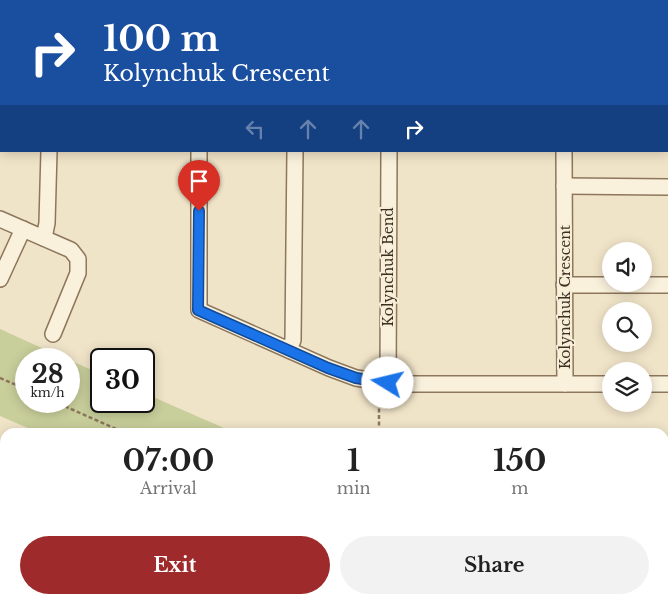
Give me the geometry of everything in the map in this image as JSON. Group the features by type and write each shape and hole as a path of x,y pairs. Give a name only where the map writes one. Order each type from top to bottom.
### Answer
{"street":[{"path":"44,238 47,223 48,152"},
{"name":"Kolynchuk Crescent","path":"199,152 198,310 328,368 384,388 565,384 564,152"},
{"path":"289,350 293,340 295,152"},
{"name":"Kolynchuk Bend","path":"384,388 388,152"},
{"path":"564,186 668,187"},
{"path":"0,219 71,250 78,259 78,273 53,334"},
{"path":"0,279 22,229"},
{"path":"564,285 668,285"},
{"path":"565,384 602,384"},
{"path":"652,384 668,384"}],"path":[{"path":"0,378 15,384"},
{"path":"379,428 384,388"},
{"path":"80,413 114,428"}],"green space":[{"path":"0,329 42,348 15,348 15,413 80,413 80,365 90,369 90,413 155,413 155,398 224,428 28,428 0,416"}],"route":[{"path":"199,211 198,310 328,368 356,378 388,383"}]}
